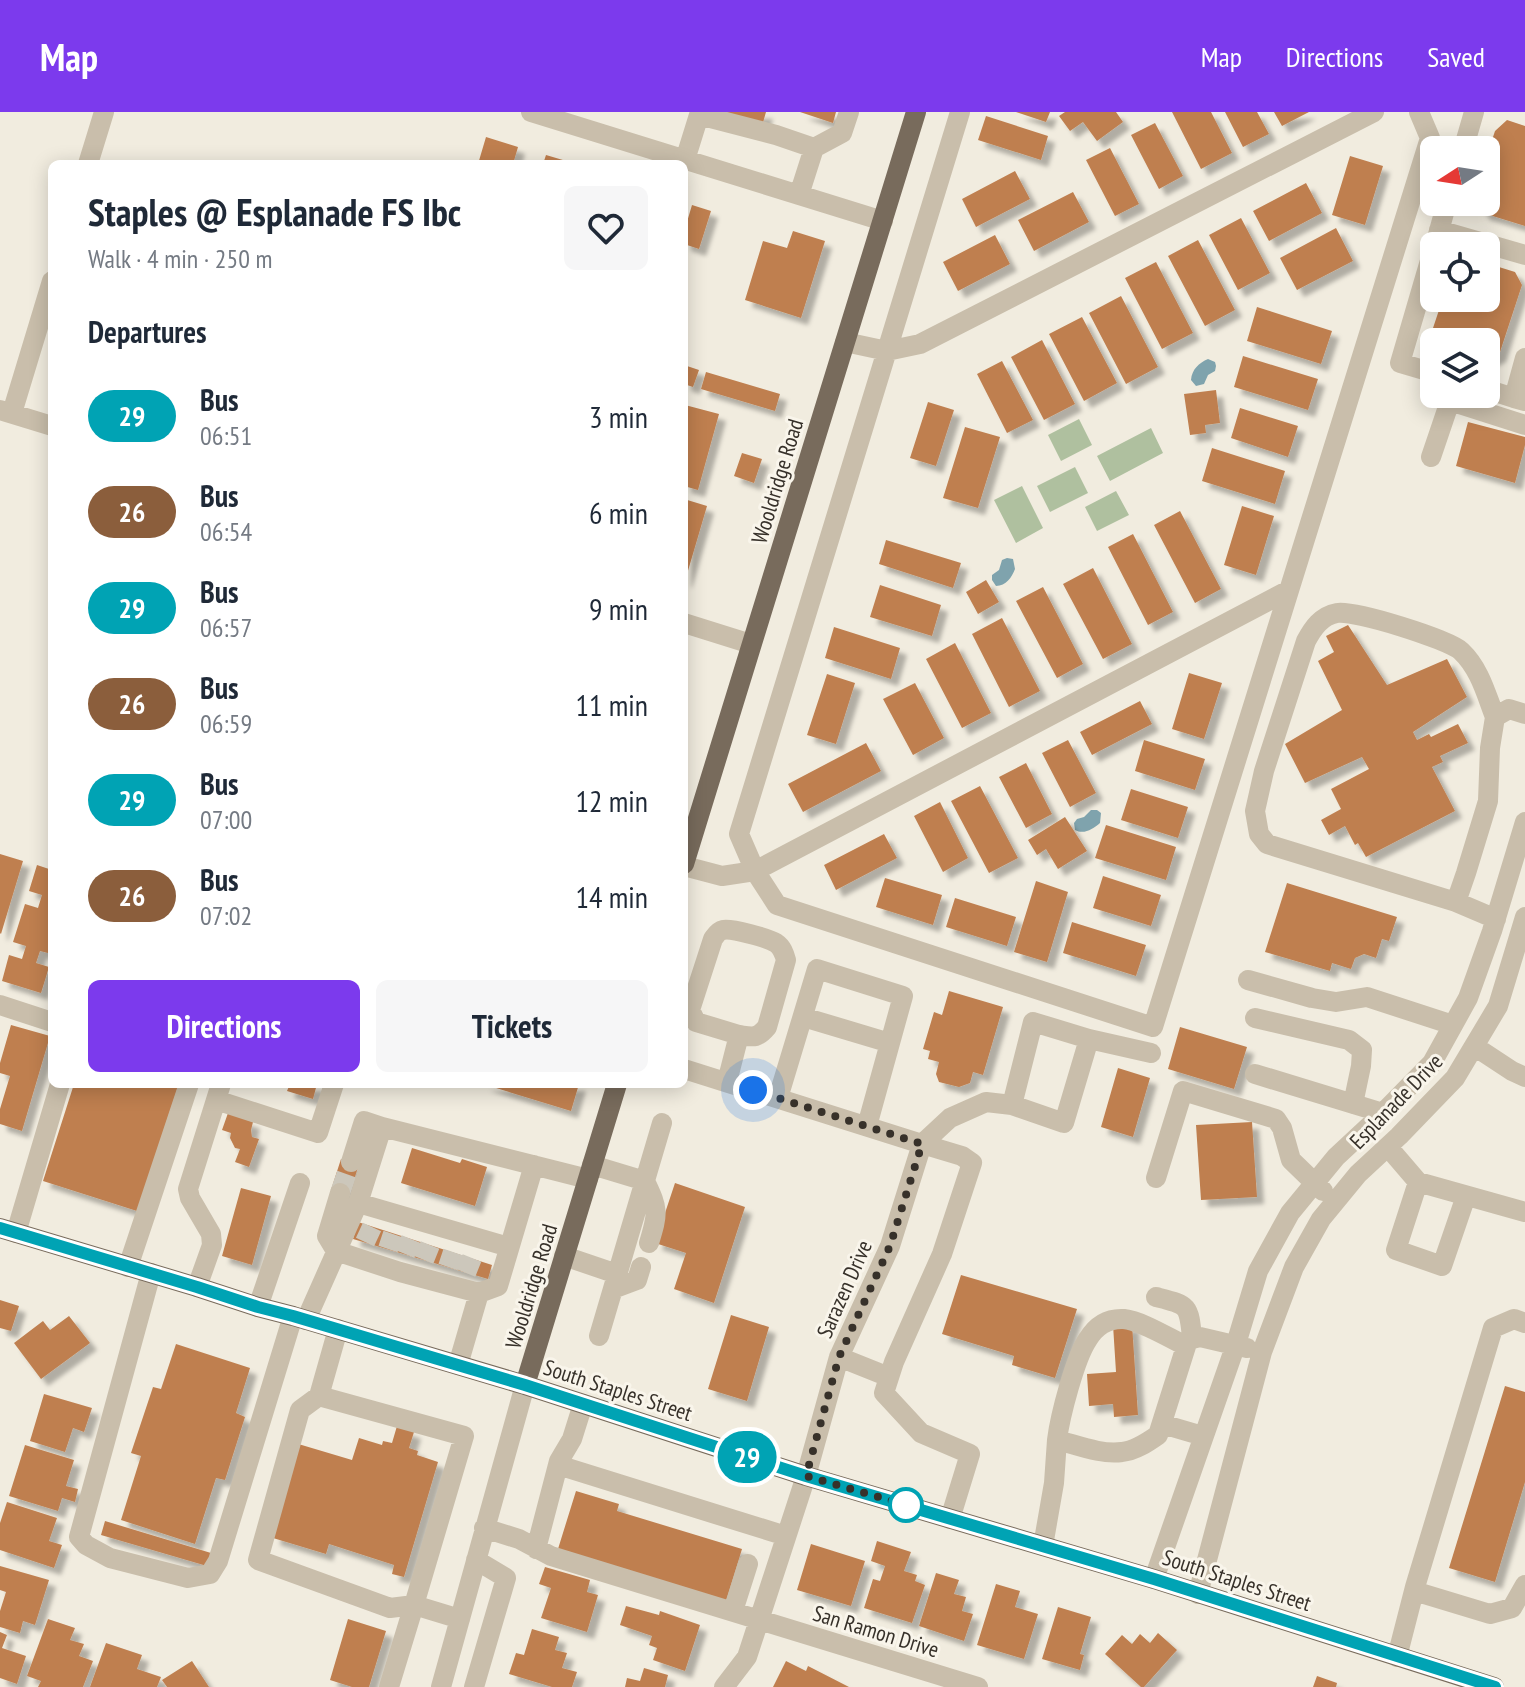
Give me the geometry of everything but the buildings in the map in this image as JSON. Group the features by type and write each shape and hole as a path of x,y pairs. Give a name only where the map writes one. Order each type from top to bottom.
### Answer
{"main road":[{"name":"Wooldridge Road","path":"688,852 916,112"},
{"name":"Wooldridge Road","path":"525,1385 616,1088"},
{"name":"South Staples Street","path":"8,1230 525,1385 806,1476 1154,1579 1494,1687"}],"street":[{"path":"89,160 104,112"},
{"path":"531,112 685,160 699,115 814,148"},
{"path":"799,195 814,148 842,133 849,112"},
{"path":"960,112 739,834 755,871 777,905 1153,1027 1430,138 1419,112"},
{"path":"845,342 887,351 920,344 1374,112"},
{"path":"1467,136 1474,112"},
{"path":"688,161 883,221"},
{"path":"1500,251 1525,255"},
{"path":"48,292 6,411 48,425"},
{"path":"1420,295 1400,363 1420,369"},
{"path":"1519,399 1525,358"},
{"path":"1431,457 1450,401 1525,425"},
{"path":"688,866 722,876 755,871 1289,590"},
{"path":"1456,902 1488,801 1490,748 1495,717 1480,678 1459,650 1445,642 1348,613 1323,618 1306,641 1264,771 1255,811 1259,834 1267,844 1456,902 1518,939"},
{"path":"688,624 751,644"},
{"path":"1495,717 1509,709 1525,714"},
{"name":"Esplanade Drive","path":"1154,1579 1236,1344 1258,1271 1290,1213 1336,1157 1432,1063 1468,998 1525,822"},
{"name":"Esplanade Drive","path":"1198,1594 1262,1352 1294,1267 1321,1219 1358,1174 1455,1078 1498,1006 1525,917"},
{"path":"726,929 776,943 786,960 767,1027 754,1037 739,1035 696,1022 690,1010 713,939 719,931 726,929"},
{"path":"778,1098 817,969 903,996 867,1126"},
{"path":"1248,980 1336,1002 1367,997 1453,1025"},
{"path":"0,1005 48,1021"},
{"path":"803,1017 890,1043"},
{"path":"1255,1018 1349,1040 1362,1050 1353,1104"},
{"path":"1012,1105 1033,1022 1151,1053"},
{"path":"727,1082 739,1035"},
{"path":"922,1144 950,1118 986,1102 1012,1105 1064,1123 1089,1039"},
{"path":"1474,1046 1523,1071"},
{"path":"688,1070 962,1156 972,1163 942,1254 894,1362 884,1393 921,1433 970,1454 950,1519"},
{"path":"1255,1074 1383,1113"},
{"path":"8,1230 59,1088"},
{"path":"128,1267 188,1088"},
{"path":"197,1287 212,1245 211,1234 188,1189 218,1092 318,1133 333,1088"},
{"path":"1156,1178 1183,1091 1276,1119 1282,1128 1291,1160 1335,1202"},
{"path":"351,1162 364,1121 534,1165 645,1181"},
{"path":"599,1336 662,1123"},
{"path":"151,1273 79,1537 86,1545 110,1558 188,1578 210,1574 218,1561 299,1318 336,1251 349,1198 382,1127"},
{"name":"Sarazen Drive","path":"724,1687 747,1657 806,1476 839,1357 890,1246 922,1144"},
{"path":"1388,1147 1418,1182 1525,1212"},
{"path":"336,1251 369,1234 409,1246 460,1273 498,1286 534,1165"},
{"path":"645,1181 655,1202 657,1216 649,1243"},
{"path":"1418,1182 1396,1250 1442,1266 1466,1196"},
{"path":"258,1307 300,1183"},
{"path":"349,1198 369,1234 409,1246 458,1231 509,1247"},
{"path":"458,1231 458,1365"},
{"path":"460,1273 479,1238"},
{"path":"564,1256 615,1282 637,1280 641,1267"},
{"path":"1057,1440 1102,1451 1123,1452 1145,1444 1158,1435 1189,1342 1191,1319 1181,1304 1156,1297"},
{"path":"1043,1546 1054,1483 1058,1427 1079,1357 1088,1337 1103,1323 1112,1319 1127,1319 1189,1342 1200,1337 1262,1352"},
{"path":"1397,1657 1493,1328 1514,1319 1525,1323"},
{"path":"338,1329 319,1396 300,1410 258,1560 390,1608 414,1605 460,1619"},
{"path":"839,1357 889,1377"},
{"name":"Wooldridge Road","path":"441,1687 525,1385"},
{"path":"319,1396 464,1436 389,1687"},
{"path":"536,1549 558,1465 572,1439 583,1404"},
{"path":"1162,1424 1203,1436"},
{"path":"558,1465 786,1536"},
{"name":"San Ramon Drive","path":"484,1528 519,1539 551,1556 978,1687"},
{"path":"474,1687 506,1578 476,1560"},
{"path":"733,1611 748,1564"},
{"path":"1414,1591 1490,1614 1512,1608 1525,1585"}],"green space":[{"path":"1079,419 1092,445 1061,461 1048,435"},
{"path":"1151,428 1163,453 1110,481 1097,456"},
{"path":"1075,467 1088,493 1050,512 1037,486"},
{"path":"1022,486 1043,528 1016,543 994,500"},
{"path":"1116,491 1129,515 1097,531 1085,507"}],"water":[{"path":"1208,359 1215,362 1215,371 1208,375 1204,384 1196,386 1191,380 1193,373"},
{"path":"1013,559 1015,569 1008,580 996,586 992,575 999,570 1002,560"},
{"path":"1091,810 1101,813 1100,823 1085,832 1075,830 1077,819"}],"tunnel":[{"path":"340,1193 351,1162"},
{"path":"365,1242 372,1227"},
{"path":"388,1249 393,1234"},
{"path":"405,1254 411,1239"},
{"path":"424,1260 430,1245"},
{"path":"448,1267 453,1252"},
{"path":"466,1273 472,1258"}],"bus line":[{"name":"29","path":"0,1228 525,1385 806,1476 1154,1579 1495,1687"}],"route":[{"path":"753,1090 922,1144 890,1246 839,1357 806,1476 906,1505"}]}
